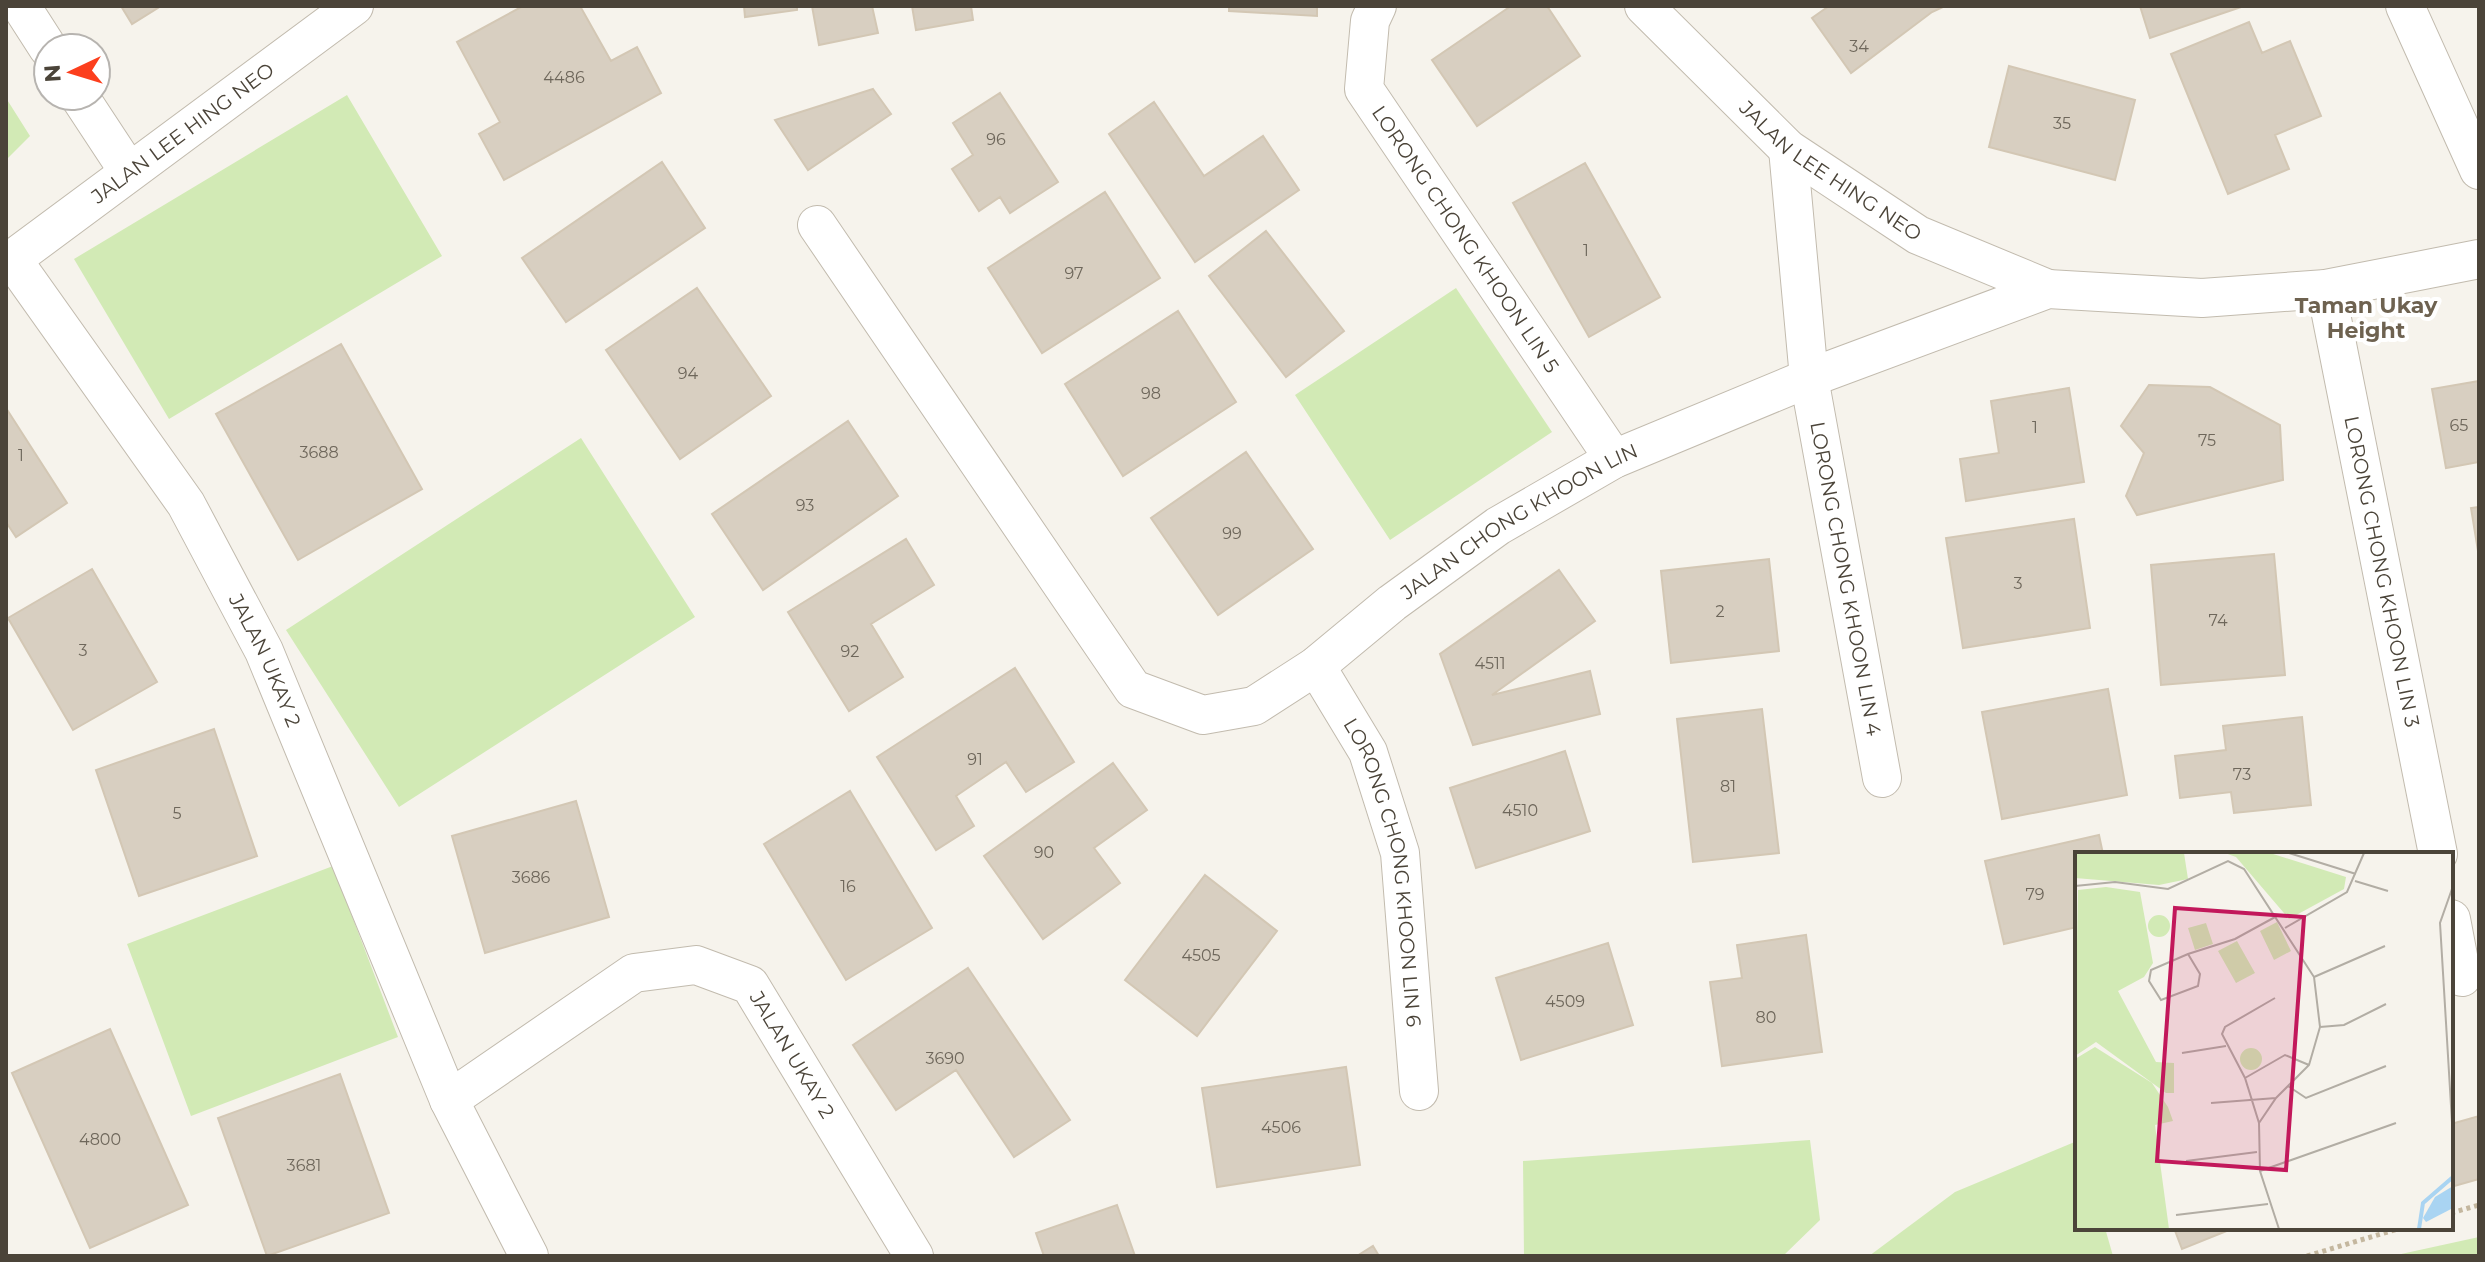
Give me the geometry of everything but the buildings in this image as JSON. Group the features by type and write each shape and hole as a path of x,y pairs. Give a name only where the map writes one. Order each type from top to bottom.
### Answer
{"street":[{"path":"21,6 38,32"},
{"name":"JALAN LEE HING NEO","path":"9,261 354,6"},
{"name":"LORONG CHONG KHOON LIN 5","path":"1377,6 1370,21 1364,89 1614,459"},
{"path":"2405,6 2479,170"},
{"name":"JALAN LEE HING NEO","path":"1668,14 1788,149 1918,235 2048,289"},
{"path":"90,112 129,172"},
{"name":"LORONG CHONG KHOON LIN 4","path":"1788,149 1809,378 1882,778"},
{"name":"JALAN CHONG KHOON LIN","path":"817,225 1133,689 1203,715 1254,706 1316,666 1392,603 1498,526 1614,459 1809,378 2048,289 2202,298 2326,289 2479,259"},
{"name":"JALAN UKAY 2","path":"9,261 186,504 264,651 449,1100 529,1256"},
{"name":"LORONG CHONG KHOON LIN 3","path":"2326,289 2438,852"},
{"name":"LORONG CHONG KHOON LIN 6","path":"1316,666 1368,752 1400,853 1419,1091"},
{"path":"2453,930 2462,977"},
{"name":"JALAN UKAY 2","path":"449,1100 634,973 696,965 750,985 914,1256"}],"path":[{"path":"2453,1212 2479,1205"},
{"path":"2307,1256 2394,1230"}],"green space":[{"path":"347,95 442,256 169,419 74,259"},
{"path":"6,98 30,136 6,160"},
{"path":"1456,288 1552,432 1390,540 1295,395"},
{"path":"581,438 695,617 399,807 286,630"},
{"path":"333,866 398,1037 191,1116 127,944"},
{"path":"1810,1140 1820,1220 1783,1256 1524,1256 1523,1161"},
{"path":"2075,1142 2075,1230 2106,1230 2113,1256 1869,1256 1955,1192"},
{"path":"2479,1237 2479,1256 2392,1256"}],"district":[{"name":"Taman Ukay Height","path":"2366,318"}]}
